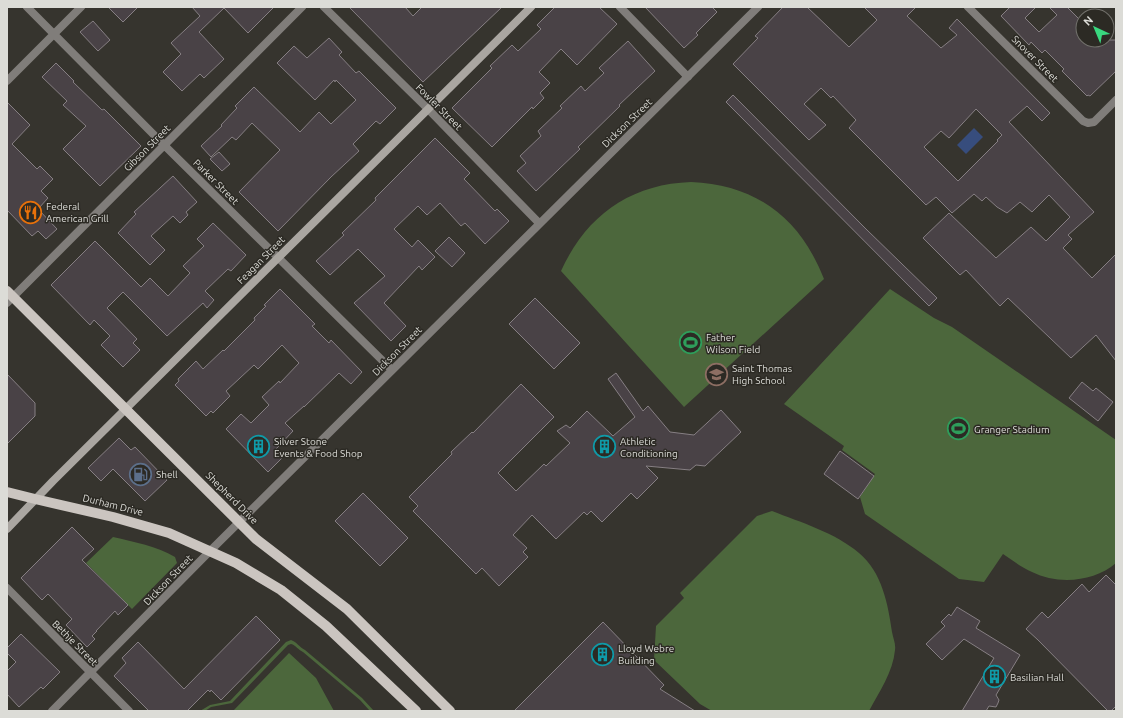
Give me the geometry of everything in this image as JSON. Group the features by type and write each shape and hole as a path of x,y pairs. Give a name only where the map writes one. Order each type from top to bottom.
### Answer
{"main road":[{"name":"Shepherd Drive","path":"9,297 125,409 238,522 274,554 347,609 450,711"},
{"name":"Durham Drive","path":"7,492 113,517 169,533 210,551"},
{"path":"210,551 236,563 287,595 326,626 416,711"}],"street":[{"name":"Parker Street","path":"27,7 164,145 392,370"},
{"path":"7,81 81,7"},
{"name":"Gibson Street","path":"9,297 302,7"},
{"name":"Fowler Street","path":"324,7 428,109 539,223"},
{"name":"Feagan Street","path":"7,529 125,409 532,7"},
{"path":"620,7 688,77"},
{"name":"Dickson Street","path":"52,711 238,522 758,7"},
{"name":"Snover Street","path":"968,7 1083,121 1088,123 1094,122 1116,100"},
{"path":"975,14 982,7"},
{"name":"Bethje Street","path":"7,588 129,711"}],"green space":[{"name":"Father Wilson Field","path":"691,182 715,185 736,190 756,198 773,209 789,222 802,239 814,257 824,279 684,407 561,271 571,251 583,234 597,219 612,207 648,189 669,184"},
{"name":"Granger Stadium","path":"890,289 934,318 952,327 1116,440 1116,563 1087,578 1064,580 1053,579 1032,572 1020,566 1003,554 984,582 959,579 865,514 860,497 875,474 842,450 844,446 784,404"},
{"path":"772,511 829,534 850,546 867,561 873,569 883,589 895,643 894,658 889,674 869,711 712,711 700,704 654,660 656,626 684,598 680,593 757,516"},
{"path":"113,537 161,550 175,557 177,563 132,609 86,563"},
{"path":"291,640 362,698 374,711 370,711 360,700 303,652 291,644 288,645 232,703 211,707 205,711 200,711 210,705 230,701 286,642"},
{"path":"289,653 316,678 334,711 233,711"}],"water":[{"path":"974,128 983,137 966,154 957,145"}],"building":[{"path":"108,7 138,7 123,22"},
{"path":"192,7 274,7 248,33 224,8 199,32 224,59 204,78 200,74 182,91 163,72 181,54 171,43 200,16"},
{"path":"349,7 405,7 413,16 422,7 502,7 423,82"},
{"path":"555,7 599,7 617,24 577,65 561,49 539,72 550,83 540,93 544,98 533,109 532,107 492,147 452,108 492,68 490,66 512,45 518,51 541,29 537,25"},
{"path":"645,7 712,7 717,12 696,33 698,35 684,48"},
{"path":"783,7 807,7 849,47 877,20 864,7 916,7 907,16 941,48 957,35 949,28 957,19 1050,113 1042,121 1027,106 1009,122 1094,212 1068,235 1072,239 1063,248 1092,278 1116,254 1116,361 1096,335 1071,358 1008,298 1000,306 966,270 960,275 923,238 949,213 996,258 1031,227 1046,241 1070,217 1049,195 1032,212 1020,202 1007,213 997,207 986,197 982,201 974,194 952,213 936,197 926,205 849,128 856,120 833,96 831,98 821,88 804,104 826,125 809,140 733,64 758,38 755,36","holes":["976,109 1002,135 997,140 998,141 958,181 924,147 941,131 949,138"]},
{"path":"1010,7 1036,7 1025,18 1039,32 1057,15 1049,7 1067,7 1075,15 1075,48 1115,48 1116,40 1116,71 1090,96 1087,96 1062,71 1064,69 1045,50 1042,53 1031,42 1029,45 1001,16"},
{"path":"93,21 110,40 98,51 80,32"},
{"path":"329,38 342,52 339,55 356,73 359,71 396,108 380,124 376,121 353,144 359,151 278,231 239,192 280,150 252,123 236,140 232,137 211,157 201,146 222,126 221,125 237,108 235,106 254,87 300,132 319,112 331,124 356,100 336,80 335,82 334,80 315,100 277,63 294,46 307,58"},
{"path":"628,41 655,71 578,147 580,149 536,191 517,171 526,163 520,156 541,136 538,131 562,108 560,106 581,86 585,91 604,73 599,68"},
{"path":"56,63 74,81 73,82 102,110 104,109 141,146 100,186 63,149 86,126 63,105 67,101 42,77"},
{"path":"733,95 937,298 929,306 726,102"},
{"path":"7,102 30,125 12,144 37,169 40,166 53,179 41,191 48,198 38,209 57,229 46,239 38,231 32,236 7,210"},
{"path":"435,138 470,173 464,179 495,211 497,209 509,221 485,244 465,223 461,226 440,203 427,215 418,206 394,229 412,247 418,240 435,257 422,270 419,266 384,303 406,326 391,341 354,303 385,276 358,249 330,275 316,261 344,235 342,233 376,200 375,198"},
{"path":"219,152 230,164 222,171 210,159"},
{"path":"173,176 197,202 186,212 188,215 180,223 173,216 151,236 165,250 150,265 118,233 136,214 134,212"},
{"path":"213,223 246,255 231,271 228,269 205,291 214,300 207,308 203,303 167,336 123,292 107,308 137,339 133,343 140,350 123,367 101,345 110,336 94,320 90,325 51,285 95,241 141,287 150,278 168,296 190,273 183,266 204,246 197,239"},
{"path":"449,237 465,253 452,267 435,251"},
{"path":"280,289 315,324 312,326 329,343 331,340 362,372 351,384 339,373 285,423 293,431 276,449 284,456 268,472 226,429 241,414 251,423 269,405 262,397 279,381 280,383 299,363 282,345 258,369 254,365 226,391 230,396 213,413 211,411 206,416 175,385 179,381 178,379 196,361 203,369 223,350 224,351 255,320 254,318 266,306 264,305"},
{"path":"535,298 580,343 554,369 509,324"},
{"path":"616,373 643,411 648,406 670,432 694,435 721,410 741,432 705,466 696,465 690,470 646,466 658,478 637,499 631,493 602,522 591,511 587,515 584,512 556,539 532,515 513,535 527,548 523,552 528,557 499,586 482,568 476,574 413,511 418,506 409,497 452,454 451,452 472,432 473,433 521,384 554,417 498,473 516,491 544,464 546,466 570,443 557,431 566,425 570,428 587,411 613,436 635,417 608,379"},
{"path":"7,374 35,403 35,416 7,444"},
{"path":"1082,382 1093,391 1096,388 1113,402 1098,421 1069,398"},
{"name":"Shell","path":"119,438 131,450 135,447 167,480 145,501 113,469 101,481 88,468"},
{"path":"840,451 874,476 858,499 824,474"},
{"path":"363,493 408,538 380,566 335,521"},
{"path":"72,527 94,549 82,560 128,605 118,615 115,611 92,636 95,639 87,647 66,625 72,619 48,594 42,600 21,578"},
{"path":"1106,575 1116,585 1116,706 1111,711 1108,711 1026,629 1042,612 1048,618 1082,584 1089,592"},
{"path":"957,607 980,621 976,628 1020,655 996,695 999,700 996,707 989,706 986,711 962,711 994,658 964,639 942,660 926,644 945,626 941,622 949,614 951,616"},
{"path":"256,616 280,640 221,700 211,690 210,692 208,690 187,711 149,711 114,676 126,663 122,658 138,642 184,689"},
{"name":"Lloyd Webre Building","path":"603,622 664,685 660,689 695,711 514,711"},
{"path":"21,634 60,672 43,689 41,687 19,707 7,694 7,671 16,662 7,653 7,648"}],"place":[{"name":"Federal American Grill","path":"30,212"},
{"name":"Father Wilson Field","path":"690,343"},
{"name":"Saint Thomas High School","path":"716,374"},
{"name":"Granger Stadium","path":"959,429"},
{"name":"Silver Stone Events & Food Shop","path":"259,447"},
{"name":"Athletic Conditioning","path":"604,447"},
{"name":"Shell","path":"140,474"},
{"name":"Lloyd Webre Building","path":"602,654"},
{"name":"Basilian Hall","path":"995,677"}]}
